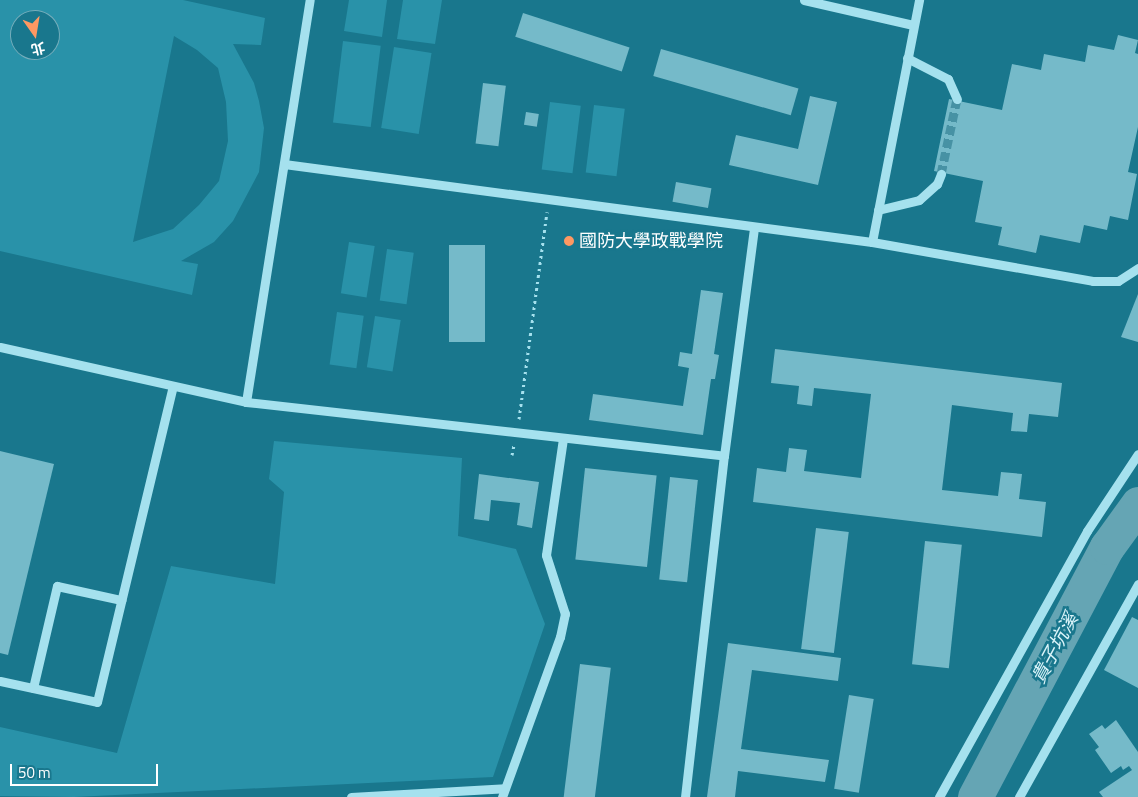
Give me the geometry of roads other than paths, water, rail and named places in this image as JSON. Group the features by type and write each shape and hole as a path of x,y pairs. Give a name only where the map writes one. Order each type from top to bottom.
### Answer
{"lane":[{"path":"246,402 310,0"},
{"path":"804,0 913,25"},
{"path":"872,242 919,0"},
{"path":"907,58 948,79 957,100"},
{"path":"284,164 872,242 1093,281 1118,280 1138,268"},
{"path":"878,210 919,200 937,184 941,174"},
{"path":"685,797 724,456 754,227"},
{"path":"0,347 246,402 724,456"},
{"path":"0,681 97,702 173,386"},
{"path":"351,797 503,792 560,637 565,614 546,555 563,438"},
{"path":"939,797 1087,531 1138,454"},
{"path":"1019,797 1138,584"},
{"path":"33,688 57,586 121,600"}],"waterway":[{"name":"貴子坑溪","path":"975,797 1107,547 1138,504"}],"tunnel":[{"path":"941,174 957,99"}],"place":[{"name":"國防大學政戰學院","path":"569,241"}]}
